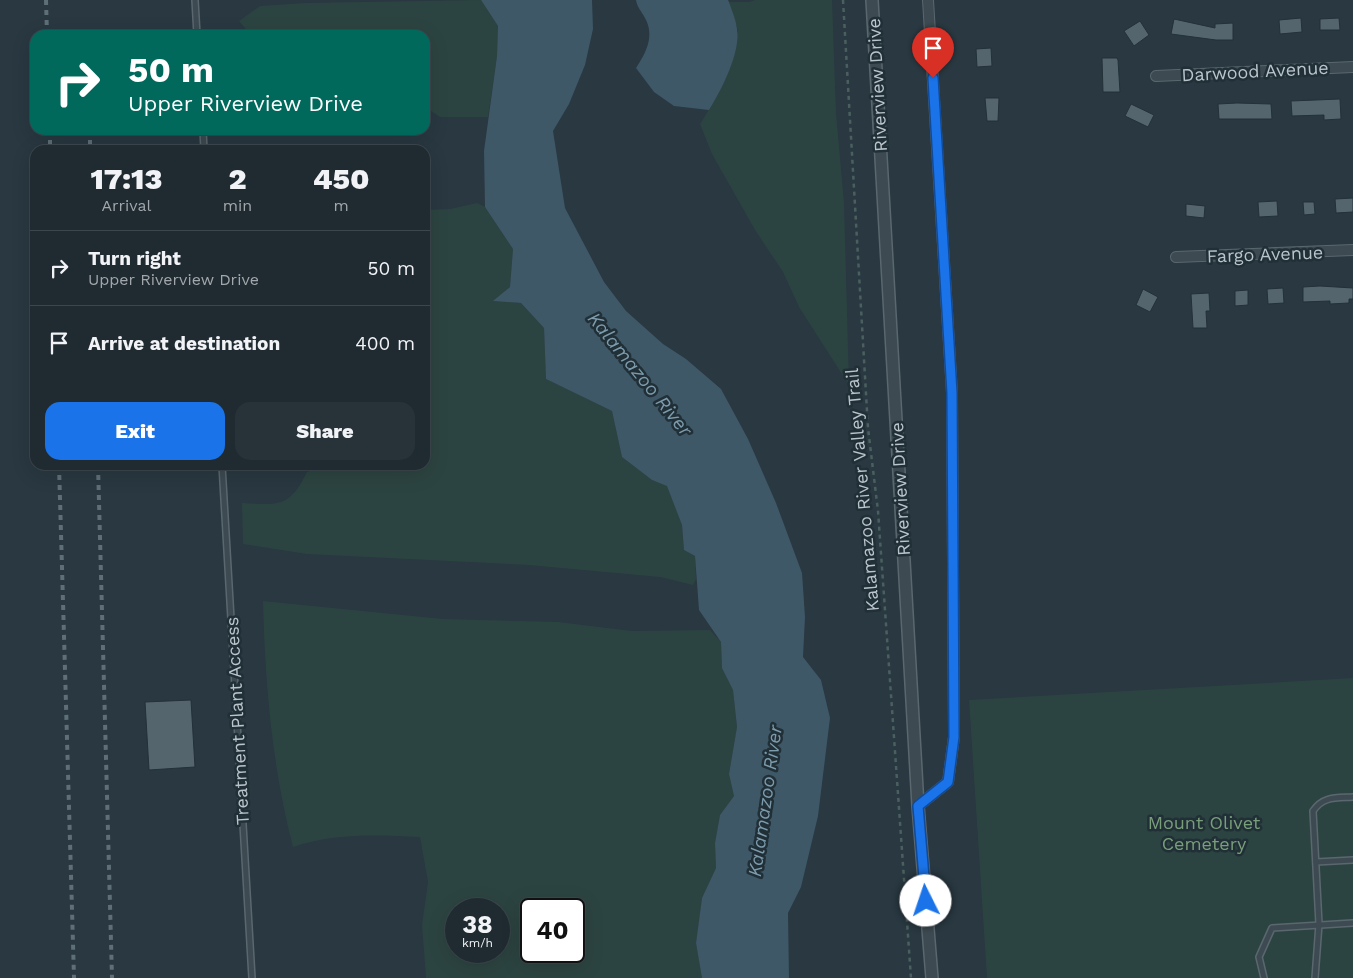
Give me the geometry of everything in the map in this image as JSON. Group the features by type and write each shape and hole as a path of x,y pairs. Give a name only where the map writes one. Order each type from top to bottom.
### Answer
{"street":[{"name":"Riverview Drive","path":"872,0 918,806 932,978"},
{"path":"918,806 948,782 954,737 952,393 928,0"},
{"name":"Darwood Avenue","path":"1156,76 1353,67"},
{"name":"Fargo Avenue","path":"1176,257 1353,250"}],"lane":[{"path":"195,0 197,30"},
{"name":"Treatment Plant Access","path":"222,470 252,978"},
{"path":"1315,978 1319,924 1313,811 1319,803 1329,798 1353,797"},
{"path":"1316,862 1353,860"},
{"path":"1264,978 1259,957 1272,928 1353,923"}],"path":[{"name":"Kalamazoo River Valley Trail","path":"843,0 866,392 878,511 911,978"}],"green space":[{"path":"481,0 498,26 497,56 488,117 440,117 430,110 430,30 247,30 239,21 260,6 305,3"},
{"path":"755,0 832,0 836,113 844,203 849,385 799,307 783,272 755,230 712,154 700,124 718,95 738,31 729,2 749,2"},
{"path":"477,203 485,207 513,249 510,287 494,301 521,303 544,328 546,379 612,411 622,457 652,480 667,485 682,525 684,550 695,556 696,579 693,585 660,577 529,565 307,554 243,544 242,503 274,504 282,502 301,484 307,472 312,470 430,470 430,210 450,209"},
{"path":"263,601 443,619 558,622 632,631 710,630 721,642 722,667 733,690 737,727 729,774 734,796 720,815 715,843 716,868 702,898 696,943 702,978 426,978 422,925 428,882 420,837 340,837 309,842 293,847 275,756 268,694"},
{"name":"Mount Olivet Cemetery","path":"1353,678 1353,978 987,978 969,700"}],"water":[{"name":"Kalamazoo River","path":"481,0 592,0 593,29 585,65 569,104 553,131 565,208 604,282 626,311 663,344 686,359 721,389 748,439 776,503 802,573 805,617 803,657 821,680 830,718 818,816 801,887 788,913 789,978 702,978 696,943 702,898 716,868 715,843 720,815 734,796 729,774 737,727 733,690 722,668 721,642 699,610 695,556 684,550 682,525 667,486 652,480 622,457 612,411 546,379 544,328 521,303 493,301 510,287 513,249 485,207 484,151 497,56 498,26"},
{"path":"636,0 728,0 736,26 736,49 729,71 709,110 674,106 654,92 636,68 646,50 649,31"}],"building":[{"path":"1301,18 1302,32 1280,34 1279,20"},
{"path":"1339,18 1340,30 1320,30 1320,19"},
{"path":"1174,19 1215,28 1215,24 1233,23 1233,40 1216,40 1171,34"},
{"path":"1140,21 1149,35 1134,46 1124,31"},
{"path":"991,48 992,66 977,67 976,49"},
{"path":"1102,58 1117,58 1120,92 1103,92"},
{"path":"985,98 999,98 998,121 987,121"},
{"path":"1340,99 1341,119 1324,120 1324,115 1292,116 1291,101"},
{"path":"1131,104 1154,115 1148,127 1125,116"},
{"path":"1218,104 1271,104 1272,119 1219,119"},
{"path":"1353,198 1353,212 1336,213 1335,199"},
{"path":"1277,201 1278,216 1259,217 1258,202"},
{"path":"1303,202 1314,202 1315,214 1304,215"},
{"path":"1186,204 1205,206 1204,218 1186,216"},
{"path":"1303,287 1353,288 1353,299 1349,299 1349,303 1330,304 1330,301 1303,302"},
{"path":"1283,288 1284,303 1268,304 1267,289"},
{"path":"1143,289 1158,297 1150,312 1136,305"},
{"path":"1248,290 1248,305 1235,306 1235,291"},
{"path":"1209,293 1210,311 1206,311 1207,328 1193,328 1191,294"},
{"path":"191,700 195,767 149,770 145,702"}],"railway":[{"path":"46,0 47,30"},
{"path":"50,135 50,145"},
{"path":"90,135 90,145"},
{"path":"59,470 74,978"},
{"path":"98,470 112,978"}],"route":[{"path":"926,901 918,806 948,782 954,737 952,393 933,78"}]}
